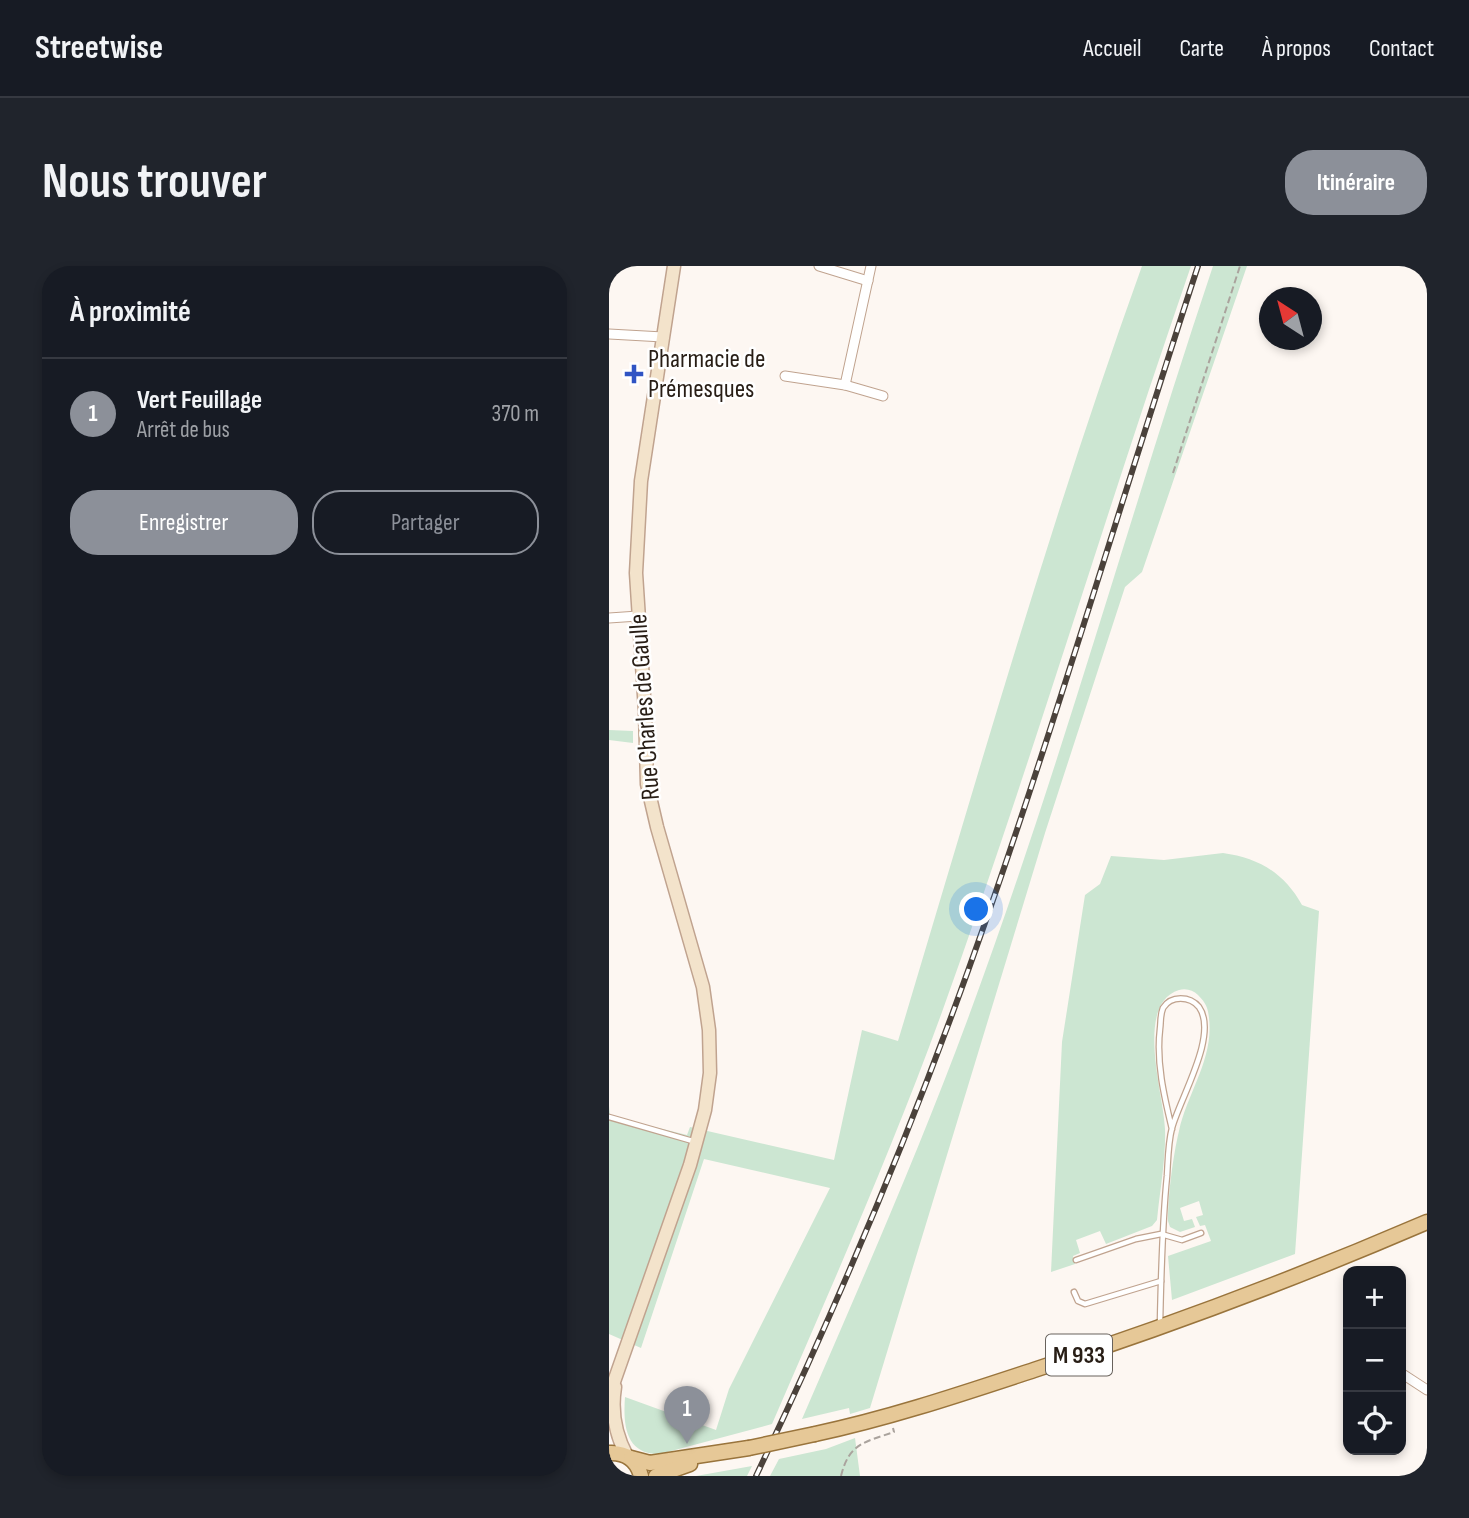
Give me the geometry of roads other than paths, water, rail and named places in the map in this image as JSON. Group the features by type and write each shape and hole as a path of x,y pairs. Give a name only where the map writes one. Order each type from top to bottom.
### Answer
{"main road":[{"name":"M 933","path":"656,1476 749,1448 889,1417 1160,1328 1250,1296 1427,1222"},
{"name":"M 933","path":"1340,1260 1427,1229"},
{"name":"M 933","path":"629,1457 650,1462 749,1448"},
{"path":"609,1452 629,1457 637,1465 641,1476"}],"street":[{"path":"819,266 867,281"},
{"path":"845,385 871,266"},
{"name":"Rue Charles de Gaulle","path":"629,1457 615,1427 611,1396 697,1143 709,1086 708,1020 697,962 649,795 638,616 637,515 671,267"},
{"path":"609,334 663,337"},
{"path":"786,376 845,385 883,396"},
{"path":"609,618 638,616"},
{"path":"1406,1376 1427,1390"}],"lane":[{"path":"1160,1328 1161,1234 1172,1129 1202,1050 1203,1014 1198,1006 1186,998 1167,1003 1161,1014 1159,1056 1172,1129"},
{"path":"609,1117 697,1143"},
{"path":"1076,1260 1161,1234 1182,1240 1201,1233"},
{"path":"1074,1292 1078,1301 1086,1304 1161,1281"}],"railway":[{"path":"756,1476 869,1225 969,968 1058,706 1198,266"}],"place":[{"name":"Pharmacie de Prémesques","path":"634,374"},
{"name":"Vert Feuillage","path":"687,1444"}]}
